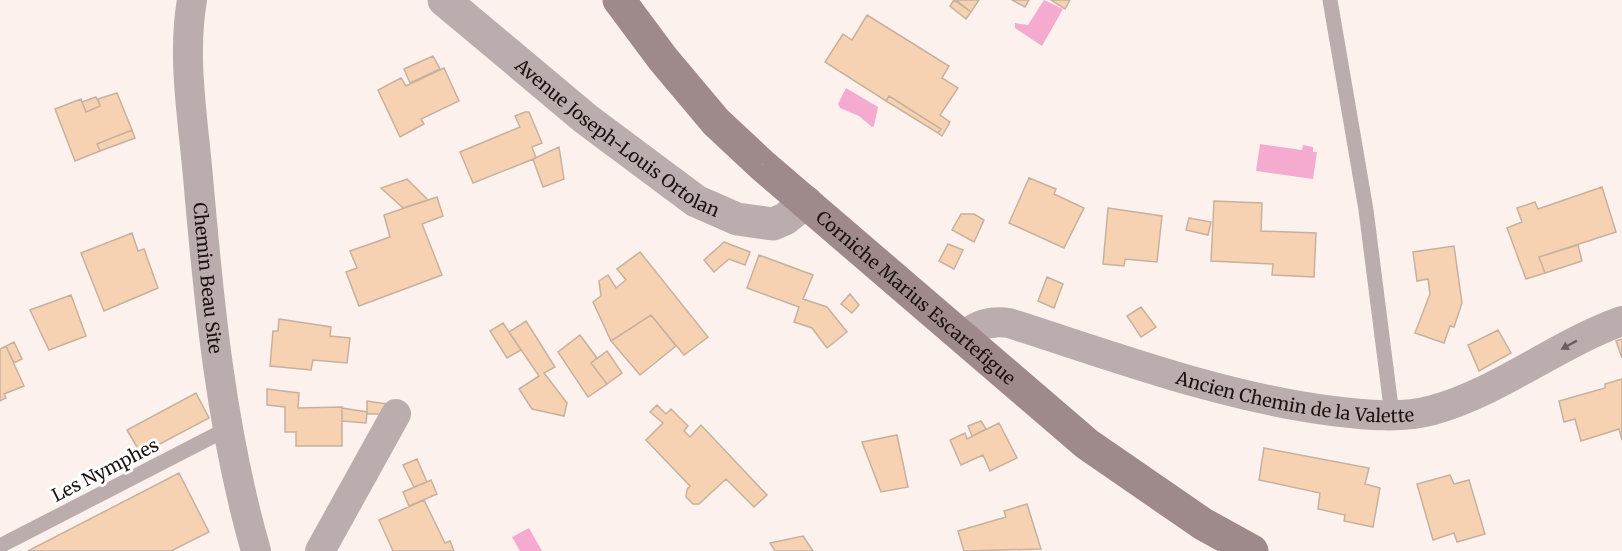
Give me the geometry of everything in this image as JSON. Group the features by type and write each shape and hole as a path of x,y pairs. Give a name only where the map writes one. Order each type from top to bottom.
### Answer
{"main road":[{"name":"Corniche Marius Escartefigue","path":"619,0 663,59 716,122 962,338 1087,444 1203,524 1252,551"}],"street":[{"name":"Chemin Beau Site","path":"192,0 189,68 211,319 227,429 256,551"},
{"name":"Avenue Joseph-Louis Ortolan","path":"444,0 586,119 696,201 737,219 773,224 785,219 806,202"},
{"name":"Ancien Chemin de la Valette","path":"962,338 980,326 999,321 1232,393 1313,408 1392,415 1421,413 1448,405 1526,369 1590,334 1622,321"},
{"path":"320,551 396,414"}],"lane":[{"path":"1330,0 1366,210 1392,415"},
{"name":"Les Nymphes","path":"0,546 227,429"}],"shaded area":[{"path":"1044,0 1063,9 1042,46 1015,28 1015,23 1028,25"},
{"path":"846,88 878,107 874,126 872,127 859,116 840,108 838,104"},
{"path":"1260,144 1302,150 1303,145 1313,147 1313,152 1317,152 1313,179 1256,171"},
{"path":"529,528 542,551 520,551 512,537"}],"building":[{"path":"954,0 971,12 966,19 950,6"},
{"path":"956,0 979,0 971,12"},
{"path":"1012,0 1029,0 1025,7"},
{"path":"1051,0 1070,0 1065,9"},
{"path":"867,15 949,66 942,78 958,88 940,115 950,122 942,136 938,133 941,129 889,96 886,101 825,62 843,34 852,40"},
{"path":"433,56 440,69 410,83 404,69"},
{"path":"444,68 459,101 421,119 424,124 400,137 378,90 401,78 406,86"},
{"path":"117,93 132,130 97,144 100,151 75,161 55,109 81,99 86,112 100,106 98,99"},
{"path":"889,96 941,129 938,133 886,101"},
{"path":"96,97 100,106 86,112 82,102"},
{"path":"529,112 542,143 532,147 536,158 473,183 460,152 520,127 515,116"},
{"path":"132,130 135,138 100,151 97,144"},
{"path":"559,147 564,179 543,187 533,159"},
{"path":"1029,178 1056,189 1054,194 1084,208 1064,248 1009,223"},
{"path":"407,179 428,200 403,208 381,188"},
{"path":"1602,187 1616,232 1539,257 1545,273 1526,279 1507,228 1522,222 1517,208 1535,202 1538,209"},
{"path":"437,197 443,216 422,224 442,275 359,306 346,272 357,268 350,251 390,237 384,215"},
{"path":"1214,201 1262,203 1261,231 1316,233 1314,277 1272,275 1273,264 1211,261"},
{"path":"1108,208 1162,216 1157,262 1125,259 1124,266 1103,264"},
{"path":"961,214 974,214 984,220 974,242 952,230"},
{"path":"1189,218 1211,222 1208,235 1186,230"},
{"path":"132,233 138,251 144,249 158,288 104,311 81,253"},
{"path":"724,242 750,252 745,265 729,259 714,272 704,260"},
{"path":"948,244 963,250 954,269 939,261"},
{"path":"1578,245 1582,261 1545,273 1539,257"},
{"path":"1454,246 1462,303 1454,327 1450,326 1444,343 1415,333 1430,294 1428,279 1417,281 1413,252"},
{"path":"640,252 708,337 684,355 651,315 611,341 593,302 601,296 599,281 608,275 616,288 626,280 617,269"},
{"path":"759,255 813,275 803,299 827,307 847,332 827,348 812,328 794,322 799,307 747,288"},
{"path":"1047,277 1063,284 1054,308 1038,301"},
{"path":"850,294 859,305 852,313 841,304"},
{"path":"71,295 86,336 49,350 30,310"},
{"path":"1141,307 1156,327 1141,337 1127,316"},
{"path":"651,315 676,346 640,375 611,341"},
{"path":"279,319 331,327 330,336 350,338 347,363 313,360 311,370 270,366 273,331 278,331"},
{"path":"526,321 555,367 544,373 567,403 564,416 532,409 519,389 539,376 509,332"},
{"path":"503,323 521,350 507,358 490,331"},
{"path":"1498,330 1511,353 1479,371 1468,345"},
{"path":"580,335 597,358 591,363 607,384 588,397 558,352"},
{"path":"1622,339 1622,358 1616,341"},
{"path":"14,342 22,359 14,363 6,346"},
{"path":"6,346 24,386 4,394 6,398 0,401 0,349"},
{"path":"607,351 622,373 607,384 591,363"},
{"path":"1622,379 1622,440 1619,429 1581,441 1575,419 1564,422 1559,401 1605,388 1605,384"},
{"path":"267,389 299,393 298,408 342,407 342,446 296,446 296,432 285,432 285,407 267,405"},
{"path":"196,393 209,418 141,454 127,430"},
{"path":"367,401 388,404 382,414 367,414"},
{"path":"657,405 666,414 671,409 688,426 684,431 690,437 701,425 767,495 754,507 726,479 699,504 693,504 686,497 690,486 646,440 663,423 650,412"},
{"path":"342,408 367,412 366,423 342,421"},
{"path":"981,421 986,429 972,436 968,426"},
{"path":"999,423 1017,458 990,471 983,455 961,465 950,440 965,433 967,439"},
{"path":"897,435 908,487 881,492 862,442"},
{"path":"1264,448 1369,468 1365,484 1380,488 1373,527 1344,521 1345,515 1318,509 1320,493 1259,480"},
{"path":"417,459 427,482 414,487 403,465"},
{"path":"179,473 209,532 171,551 28,551"},
{"path":"1450,475 1454,484 1469,480 1485,534 1457,542 1454,533 1433,540 1417,484"},
{"path":"431,480 437,494 409,506 403,492"},
{"path":"424,500 445,543 450,541 454,551 393,551 379,520"},
{"path":"1027,504 1041,549 964,551 958,531 1006,517 1004,511"},
{"path":"803,536 813,551 775,551 770,543"}]}
